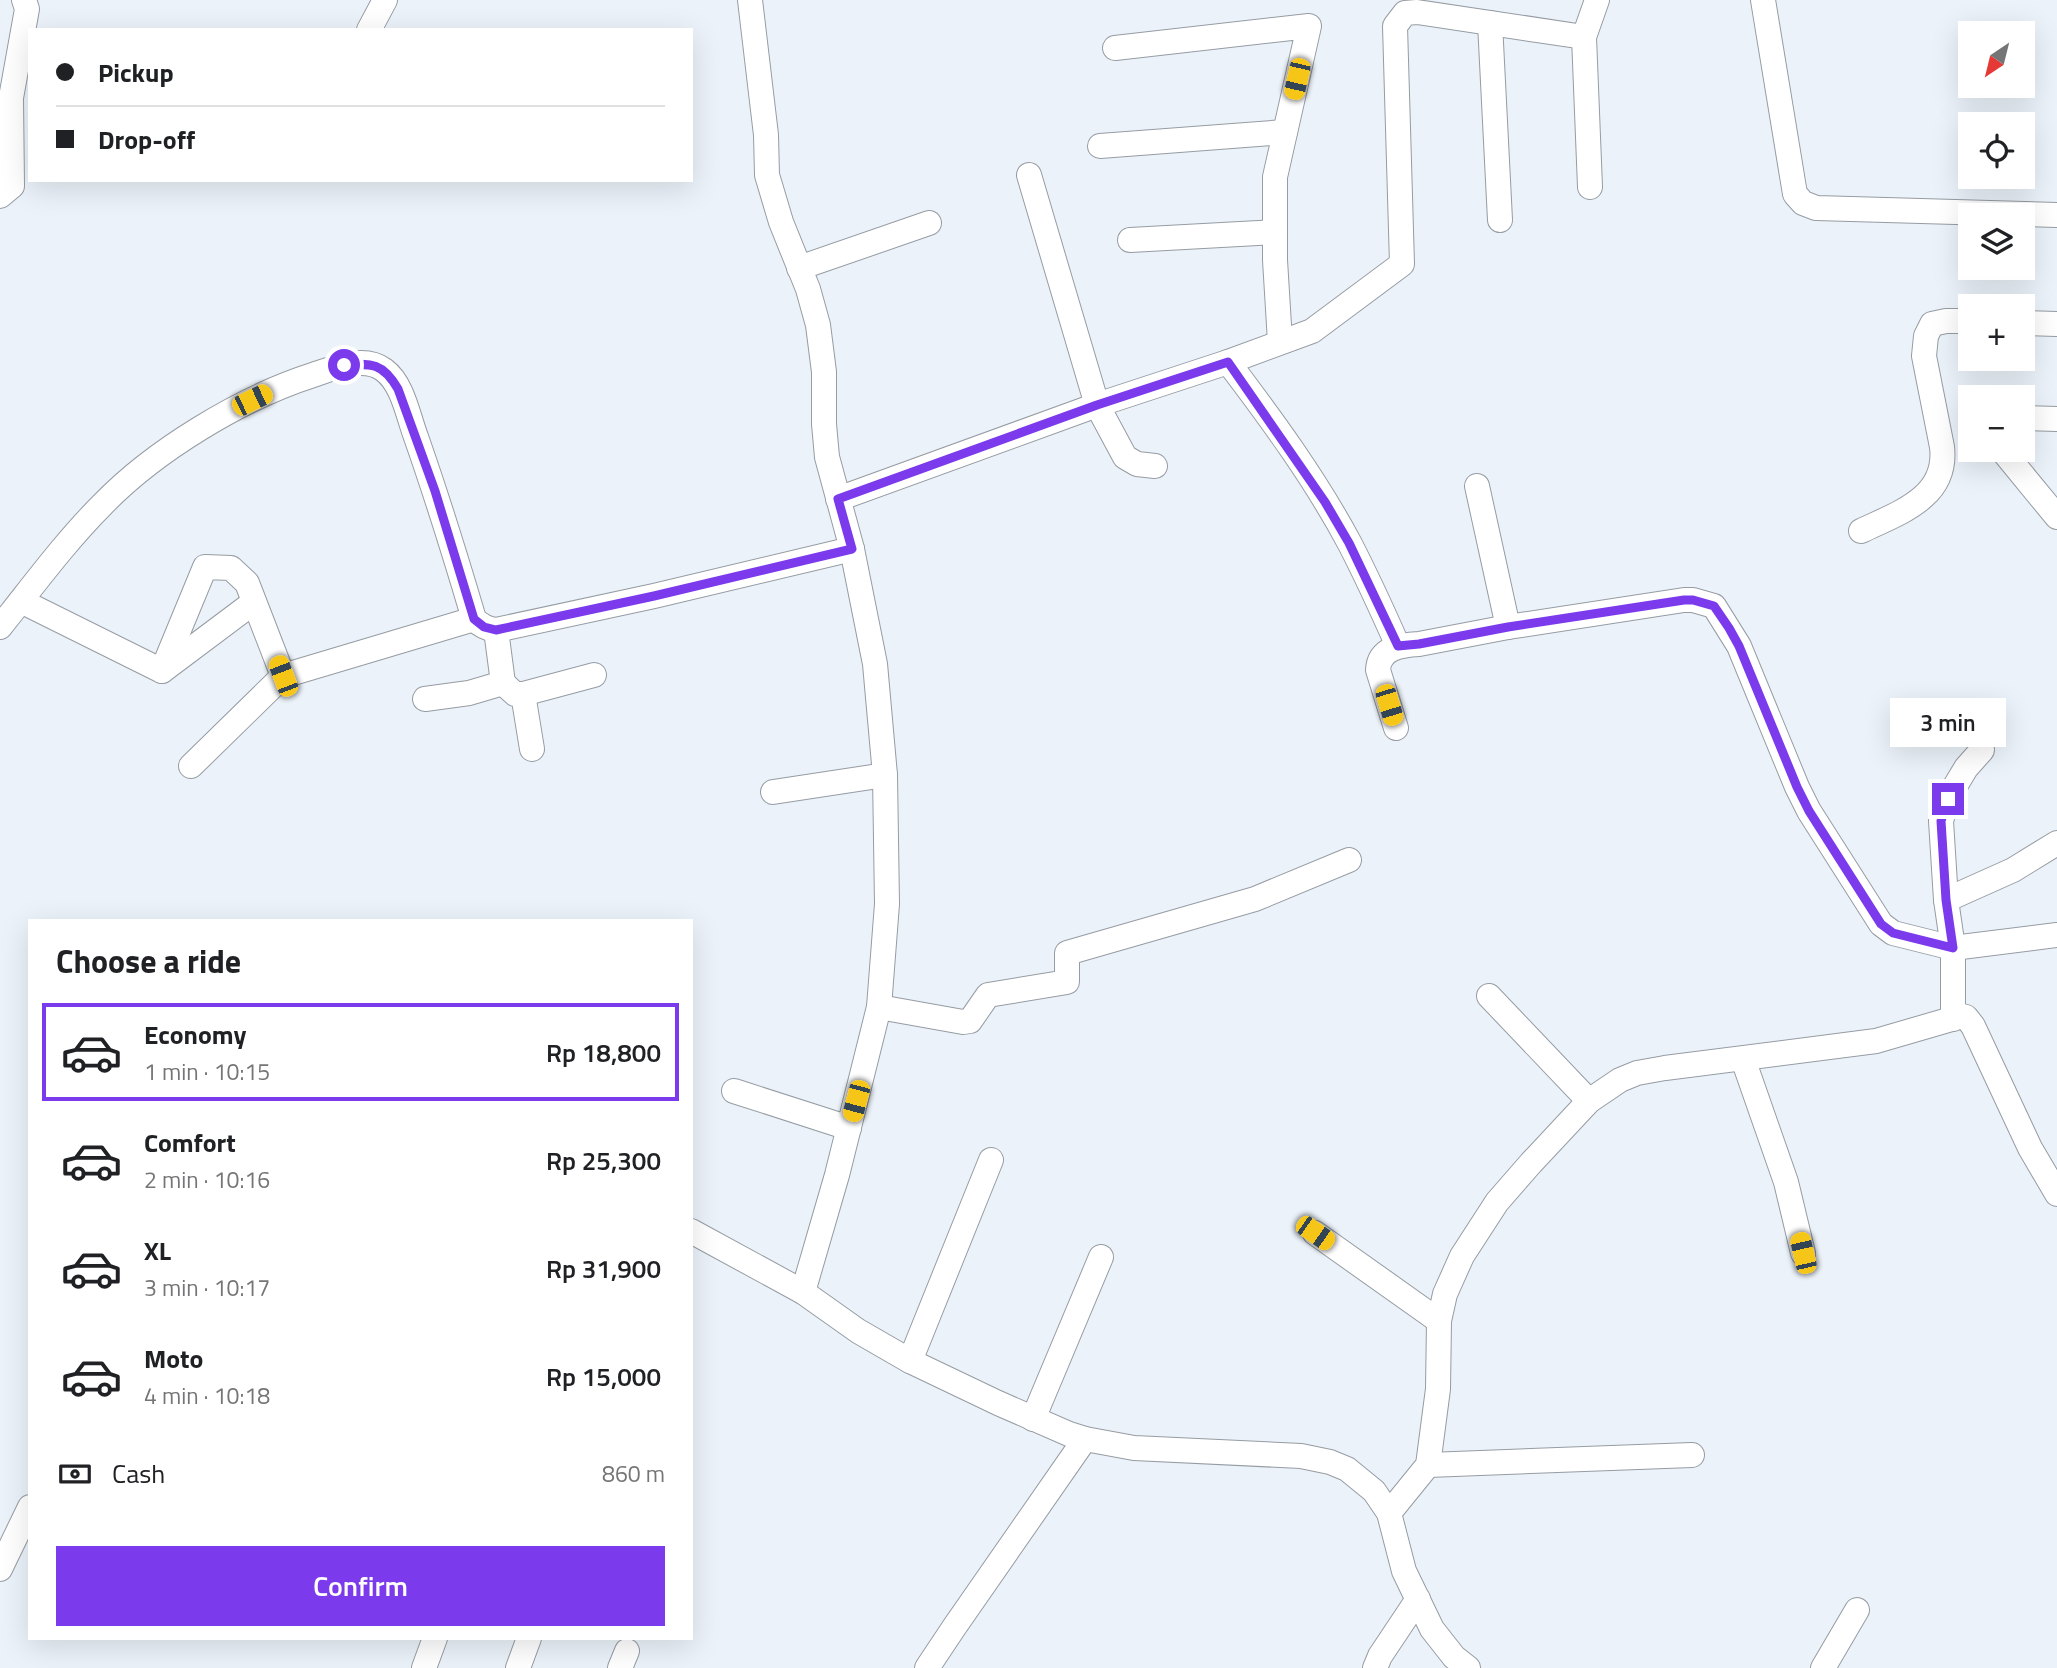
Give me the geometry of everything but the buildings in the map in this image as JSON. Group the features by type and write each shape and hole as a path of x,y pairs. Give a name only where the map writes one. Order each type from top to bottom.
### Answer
{"street":[{"path":"0,196 12,186 10,98 27,9 24,0"},
{"path":"370,28 385,0"},
{"path":"750,0 766,135 767,175 784,232 808,289 818,325 824,372 827,457 852,549 875,664 885,775 887,904 879,1007 849,1128 803,1292"},
{"path":"1590,187 1584,37 1597,0"},
{"path":"1763,0 1795,194 1803,203 1816,208 2057,215"},
{"path":"838,499 1312,331 1402,264 1395,26 1405,13 1417,12 1584,37"},
{"path":"1490,23 1500,220"},
{"path":"1115,48 1309,26 1275,177 1275,260 1280,342"},
{"path":"1100,146 1285,132"},
{"path":"1029,174 1097,405 1125,457 1137,464 1155,466"},
{"path":"799,268 929,223"},
{"path":"1130,240 1275,232"},
{"path":"1861,531 1913,506 1932,489 1941,474 1944,461 1924,356 1926,336 1932,324 1958,321"},
{"path":"2035,323 2057,324"},
{"path":"1228,362 1325,502 1349,543 1398,646"},
{"path":"0,628 101,505 160,455 224,415 284,384 344,365 373,364 393,379 435,491 474,619 484,627 496,630 852,549"},
{"path":"2035,418 2057,419"},
{"path":"2012,462 2055,512"},
{"path":"1477,486 1508,627"},
{"path":"162,671 205,567 231,568 247,583 283,676"},
{"path":"1396,728 1378,663 1398,646 1684,600 1714,606 1739,646 1809,811 1881,924 1893,933 1953,948 2057,935"},
{"path":"21,601 162,671"},
{"path":"162,671 254,602"},
{"path":"191,766 283,676 474,619"},
{"path":"496,630 532,749"},
{"path":"425,699 513,689 594,675"},
{"path":"1953,1019 1953,948 1946,900 1941,821 1954,788 1966,768 1982,750"},
{"path":"773,792 885,775"},
{"path":"1946,900 2013,870 2057,843"},
{"path":"879,1007 970,1021 988,995 1068,982 1067,953 1255,899 1349,860"},
{"path":"1489,996 1589,1101"},
{"path":"1389,1513 1428,1465 1438,1389 1439,1321 1452,1274 1496,1202 1589,1101 1620,1080 1637,1073 1665,1068 1875,1041 1966,1017 1973,1026 2030,1148 2057,1194"},
{"path":"1743,1059 1786,1182 1803,1253"},
{"path":"734,1091 849,1128"},
{"path":"910,1361 991,1160"},
{"path":"693,1232 803,1292 858,1331 910,1361 1033,1419 1085,1439 1134,1448 1301,1456 1330,1462 1347,1469 1374,1491 1389,1513 1404,1570 1432,1629 1454,1657 1468,1668"},
{"path":"1315,1233 1439,1321"},
{"path":"1033,1419 1101,1257"},
{"path":"927,1668 1085,1439"},
{"path":"1428,1465 1692,1455"},
{"path":"0,1569 28,1511"},
{"path":"1375,1668 1380,1656 1418,1599"},
{"path":"1823,1668 1857,1610"},
{"path":"424,1668 434,1640"},
{"path":"518,1668 528,1640"}],"route":[{"path":"344,365 373,364 393,379 435,491 474,619 484,627 496,630 852,549 838,499 1097,405 1228,362 1325,502 1349,543 1398,646 1684,600 1714,606 1739,646 1809,811 1881,924 1893,933 1907,938 1953,948 1946,900 1941,821 1948,799"}]}
